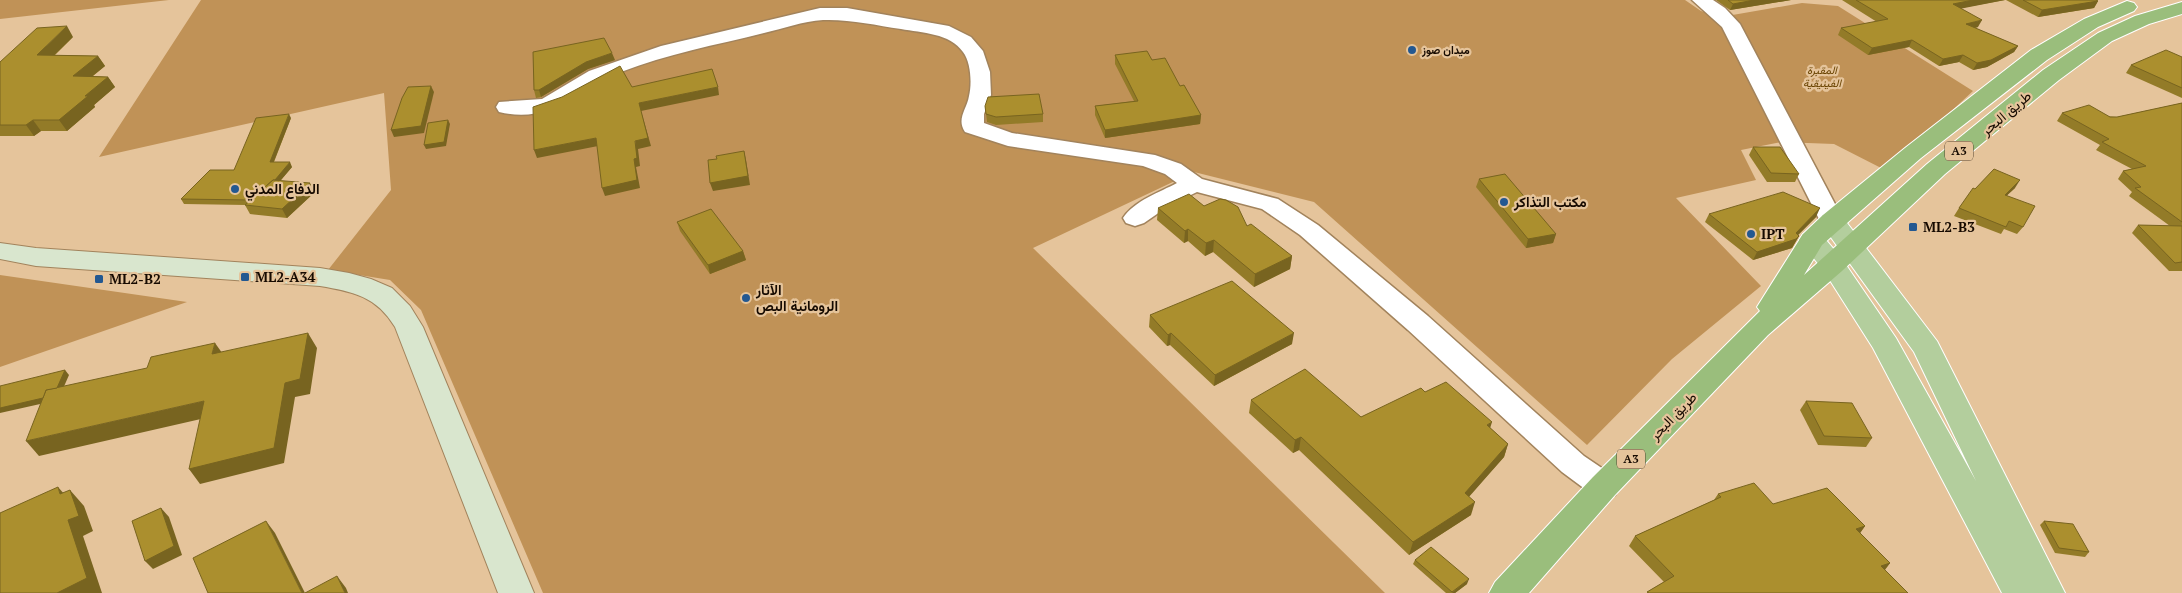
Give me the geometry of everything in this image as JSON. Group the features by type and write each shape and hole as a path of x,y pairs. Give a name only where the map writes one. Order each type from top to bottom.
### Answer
{"highway":[{"name":"طريق البحر","path":"1758,328 1812,240 1832,221 1913,153 2039,55 2098,20 2148,0"},
{"name":"طريق البحر","path":"1507,593 1604,486 1758,328 1842,256 1936,170 2051,75 2105,37 2142,20 2179,11"}],"main road":[{"path":"1832,221 1842,256 1886,345 2020,593"},
{"path":"1812,240 1842,256 1927,348 2047,593"},
{"path":"0,251 36,257 320,277 354,283 381,292 399,308 409,328 516,593"}],"street":[{"path":"1701,0 1718,12 1730,24 1832,221"},
{"path":"507,107 531,107 548,104 596,75 615,66 677,47 820,14 847,14 949,32 963,39 978,58 980,96 972,115 973,128 1008,140 1147,160 1173,169 1194,184 1270,204 1309,230 1418,323 1573,464 1604,486"},
{"path":"1135,218 1162,200 1194,184"}],"green space":[{"path":"0,0 169,0 0,19"},
{"name":"الآثار الرومانية البص","path":"201,0 1685,0 1701,11 1721,17 1802,3 1838,6 1973,91 1887,171 1834,144 1781,142 1741,150 1756,180 1676,198 1761,286 1672,359 1587,445 1314,202 1194,172 1033,248 1385,593 543,593 421,310 390,280 328,270 391,190 384,93 99,157"},
{"path":"0,275 187,302 0,367"}],"building":[{"path":"1728,0 1754,0 1733,4"},
{"path":"1856,0 1973,0 1953,4 1982,20 1966,24 2018,46 1991,60 1977,63 1963,55 1943,59 1912,40 1872,48 1841,28 1888,19"},
{"path":"2023,0 2096,0 2098,1 2042,10"},
{"path":"67,26 37,55 98,56 73,76 108,77 59,120 33,120 26,125 0,125 0,62 37,28"},
{"path":"604,38 612,53 586,62 539,90 534,90 533,52"},
{"path":"2166,50 2182,57 2182,88 2131,65"},
{"path":"1147,51 1152,60 1165,58 1180,86 1184,85 1201,115 1105,130 1095,106 1138,101 1115,55"},
{"path":"620,66 632,87 712,69 718,87 639,103 648,138 635,141 637,158 634,159 637,180 602,188 596,138 534,150 533,107 562,97"},
{"path":"431,86 421,126 391,130 402,98 408,87"},
{"path":"1039,94 1043,114 996,117 986,114 985,106 988,97"},
{"path":"2182,103 2182,222 2135,188 2141,187 2123,171 2146,166 2102,142 2109,139 2062,113 2089,105 2110,117 2117,117"},
{"path":"289,114 270,162 290,162 275,180 250,200 181,199 210,170 234,170 256,118"},
{"path":"448,120 444,142 424,145 428,123"},
{"path":"1753,147 1780,147 1799,174 1771,173"},
{"path":"744,151 748,176 710,183 708,160 717,159 716,156"},
{"path":"1994,169 2020,180 2005,195 2035,206 2023,227 2009,221 2006,227 1959,208 1973,188 1975,189"},
{"name":"مكتب التذاكر","path":"1505,174 1556,234 1528,239 1479,179"},
{"path":"273,180 310,183 282,209 245,205"},
{"path":"1783,192 1820,208 1796,233 1799,236 1796,239 1757,252 1709,214"},
{"path":"1189,194 1204,206 1220,199 1226,200 1238,207 1247,226 1251,224 1292,256 1255,274 1214,240 1206,243 1188,229 1185,231 1158,208"},
{"path":"711,209 743,251 708,265 677,222"},
{"path":"2138,225 2182,226 2182,262 2175,263"},
{"path":"1232,281 1294,333 1215,375 1171,333 1168,335 1150,315"},
{"path":"308,333 300,379 285,383 274,448 189,469 204,401 26,441 46,390 147,368 151,357 215,343 212,354"},
{"path":"1305,369 1361,417 1421,388 1425,392 1446,382 1492,422 1487,425 1508,444 1465,493 1475,502 1413,542 1301,437 1295,440 1251,400"},
{"path":"65,370 57,388 46,390 43,398 0,408 0,386"},
{"path":"1806,401 1852,403 1872,438 1824,436"},
{"path":"1754,483 1773,504 1827,488 1865,526 1856,529 1890,563 1881,566 1908,593 1647,592 1674,576 1635,536 1721,497 1718,494"},
{"path":"58,487 60,494 70,490 79,516 68,520 87,578 57,593 0,593 0,513"},
{"path":"161,508 174,546 145,561 132,521"},
{"path":"266,521 302,593 208,593 193,558"},
{"path":"2044,521 2073,524 2089,552 2059,548"},
{"path":"1431,547 1469,579 1452,592 1415,560"},
{"path":"337,576 345,593 305,593"}],"place":[{"name":"ميدان صوز","path":"1412,50"},
{"name":"الدفاع المدني","path":"235,189"},
{"name":"مكتب التذاكر","path":"1504,202"},
{"name":"ML2-B3","path":"1913,227"},
{"name":"IPT","path":"1751,234"},
{"name":"ML2-A34","path":"245,277"},
{"name":"ML2-B2","path":"99,279"},
{"name":"الآثار الرومانية البص","path":"746,298"}],"park label":[{"name":"المقبرة الفينيقية","path":"1822,76"}]}
